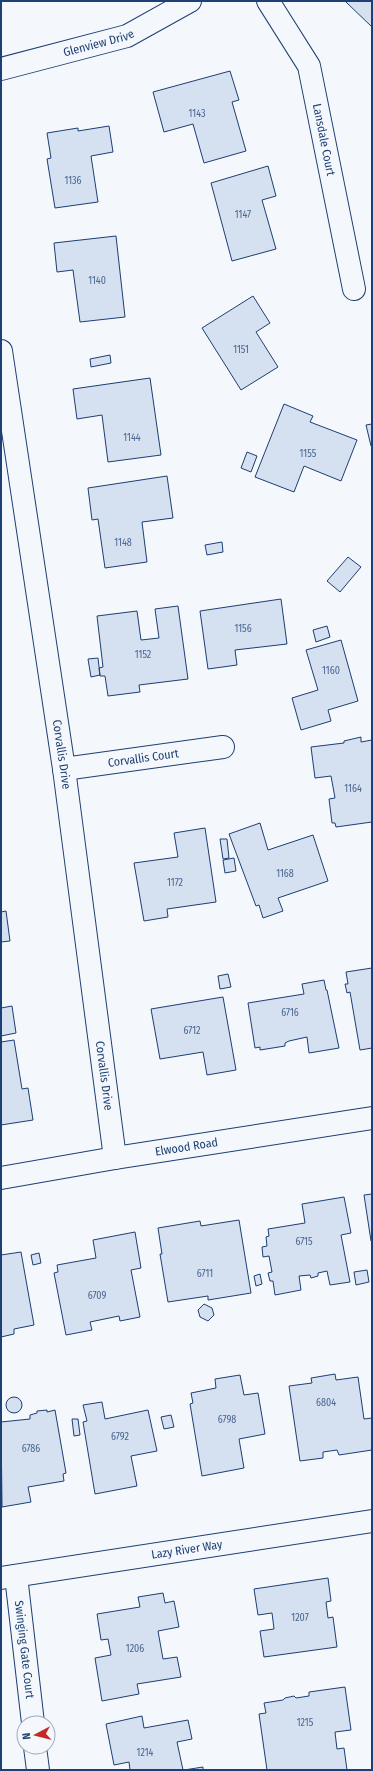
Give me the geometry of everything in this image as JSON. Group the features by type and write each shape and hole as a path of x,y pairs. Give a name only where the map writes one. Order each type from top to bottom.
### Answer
{"street":[{"name":"Glenview Drive","path":"1,69 127,36 190,1"},
{"name":"Lansdale Court","path":"268,1 309,66 354,289"},
{"name":"Corvallis Drive","path":"1,351 64,769 115,1158"},
{"name":"Corvallis Court","path":"64,769 223,747"},
{"name":"Elwood Road","path":"1,1178 115,1158 372,1118"},
{"name":"Lazy River Way","path":"9,1577 372,1521"},
{"name":"Swinging Gate Court","path":"9,1577 32,1715"},
{"path":"37,1755 38,1770"}],"building":[{"path":"372,1 372,27 346,2"},
{"path":"230,71 239,100 232,102 246,151 204,163 193,124 164,132 153,92"},
{"path":"109,126 113,152 91,156 98,202 55,208 47,159 51,158 47,133 78,128 78,131"},
{"path":"268,166 276,196 262,200 276,249 232,261 211,183"},
{"path":"116,236 125,317 80,322 73,270 57,272 54,243"},
{"path":"253,296 270,323 256,332 278,367 241,390 202,328"},
{"path":"110,355 111,363 91,367 90,359"},
{"path":"150,378 161,455 108,462 102,415 77,419 73,389"},
{"path":"284,404 313,416 310,422 357,440 341,481 304,466 294,492 255,477"},
{"path":"372,424 372,446 371,446 366,425"},
{"path":"247,452 257,456 251,472 241,468"},
{"path":"167,476 173,518 142,522 147,562 105,568 98,519 92,520 88,488"},
{"path":"222,542 223,552 207,555 205,545"},
{"path":"348,557 361,567 340,592 327,581"},
{"path":"281,599 287,644 235,650 237,665 208,669 200,611"},
{"path":"178,606 188,679 139,685 140,692 108,696 105,676 100,676 99,668 103,667 97,616 137,611 141,640 159,638 155,609"},
{"path":"327,626 330,637 316,642 313,630"},
{"path":"341,640 358,701 328,710 331,721 301,730 292,698 318,690 306,650"},
{"path":"98,658 100,675 91,677 88,659"},
{"path":"361,737 361,742 372,740 372,822 336,827 335,823 332,823 329,799 335,798 331,776 315,778 311,747 344,743 344,741"},
{"path":"260,823 268,850 313,835 328,881 278,898 283,911 263,918 259,905 256,906 229,834"},
{"path":"205,828 216,902 167,909 168,917 144,921 134,863 178,857 174,833"},
{"path":"220,839 227,839 229,858 223,859"},
{"path":"234,858 236,871 225,873 223,860"},
{"path":"6,911 10,941 1,942 1,912"},
{"path":"372,968 372,1048 360,1050 350,992 347,993 345,984 348,984 346,972"},
{"path":"228,974 231,987 220,989 218,976"},
{"path":"324,980 339,1048 309,1053 307,1037 289,1041 285,1043 285,1046 260,1050 260,1047 255,1048 248,1003 304,994 302,984"},
{"path":"223,997 236,1070 207,1075 203,1052 160,1059 151,1009"},
{"path":"12,1006 16,1033 1,1036 1,1008"},
{"path":"14,1040 22,1089 28,1088 33,1120 1,1125 1,1042"},
{"path":"372,1194 372,1241 371,1241 364,1195"},
{"path":"344,1197 351,1233 341,1235 350,1282 330,1285 327,1271 318,1273 318,1276 311,1278 310,1275 299,1276 301,1290 275,1295 273,1281 270,1281 268,1273 272,1272 269,1256 263,1257 262,1247 267,1246 266,1237 269,1236 268,1229 305,1223 302,1204"},
{"path":"239,1220 251,1293 208,1300 208,1296 168,1302 160,1254 162,1254 158,1228 200,1221 201,1226"},
{"path":"135,1232 141,1268 131,1270 140,1317 120,1321 119,1316 90,1322 92,1330 66,1335 54,1273 58,1272 57,1265 96,1258 93,1240"},
{"path":"21,1252 34,1325 14,1329 14,1334 1,1337 1,1255"},
{"path":"39,1253 41,1263 33,1265 31,1255"},
{"path":"367,1270 369,1282 356,1285 354,1272"},
{"path":"260,1274 262,1284 256,1286 254,1276"},
{"path":"204,1304 212,1308 214,1315 208,1321 200,1317 198,1310"},
{"path":"335,1374 336,1380 358,1377 364,1419 372,1418 372,1450 339,1455 337,1450 323,1452 323,1458 300,1461 289,1386 312,1383 311,1378"},
{"path":"240,1375 244,1395 258,1393 265,1434 239,1439 244,1468 202,1476 190,1404 193,1403 191,1393 216,1388 215,1379"},
{"path":"11,1397 17,1397 22,1402 20,1411 17,1413 11,1413 6,1408 6,1402"},
{"path":"102,1402 105,1419 148,1410 157,1451 131,1456 137,1486 95,1494 83,1422 87,1421 83,1405"},
{"path":"47,1410 47,1412 55,1410 66,1473 63,1474 64,1481 28,1487 31,1502 2,1507 1,1422 30,1419 30,1415 37,1413 37,1411"},
{"path":"171,1415 174,1427 164,1429 161,1417"},
{"path":"72,1419 78,1419 80,1435 74,1436"},
{"path":"328,1578 331,1601 326,1602 328,1618 333,1617 337,1647 264,1657 260,1631 274,1629 272,1613 258,1615 254,1589"},
{"path":"163,1593 165,1603 174,1601 179,1627 158,1631 163,1659 177,1657 181,1677 137,1684 139,1694 102,1701 95,1658 111,1655 108,1639 101,1640 97,1614 140,1607 138,1597"},
{"path":"345,1687 351,1730 335,1732 337,1749 344,1748 347,1770 267,1770 259,1714 266,1713 264,1703 283,1700 294,1696 296,1698 309,1696 309,1692"},
{"path":"142,1716 144,1728 188,1720 192,1739 177,1742 183,1770 130,1770 129,1762 114,1765 106,1724"},
{"path":"203,1767 203,1770 184,1770"}]}
